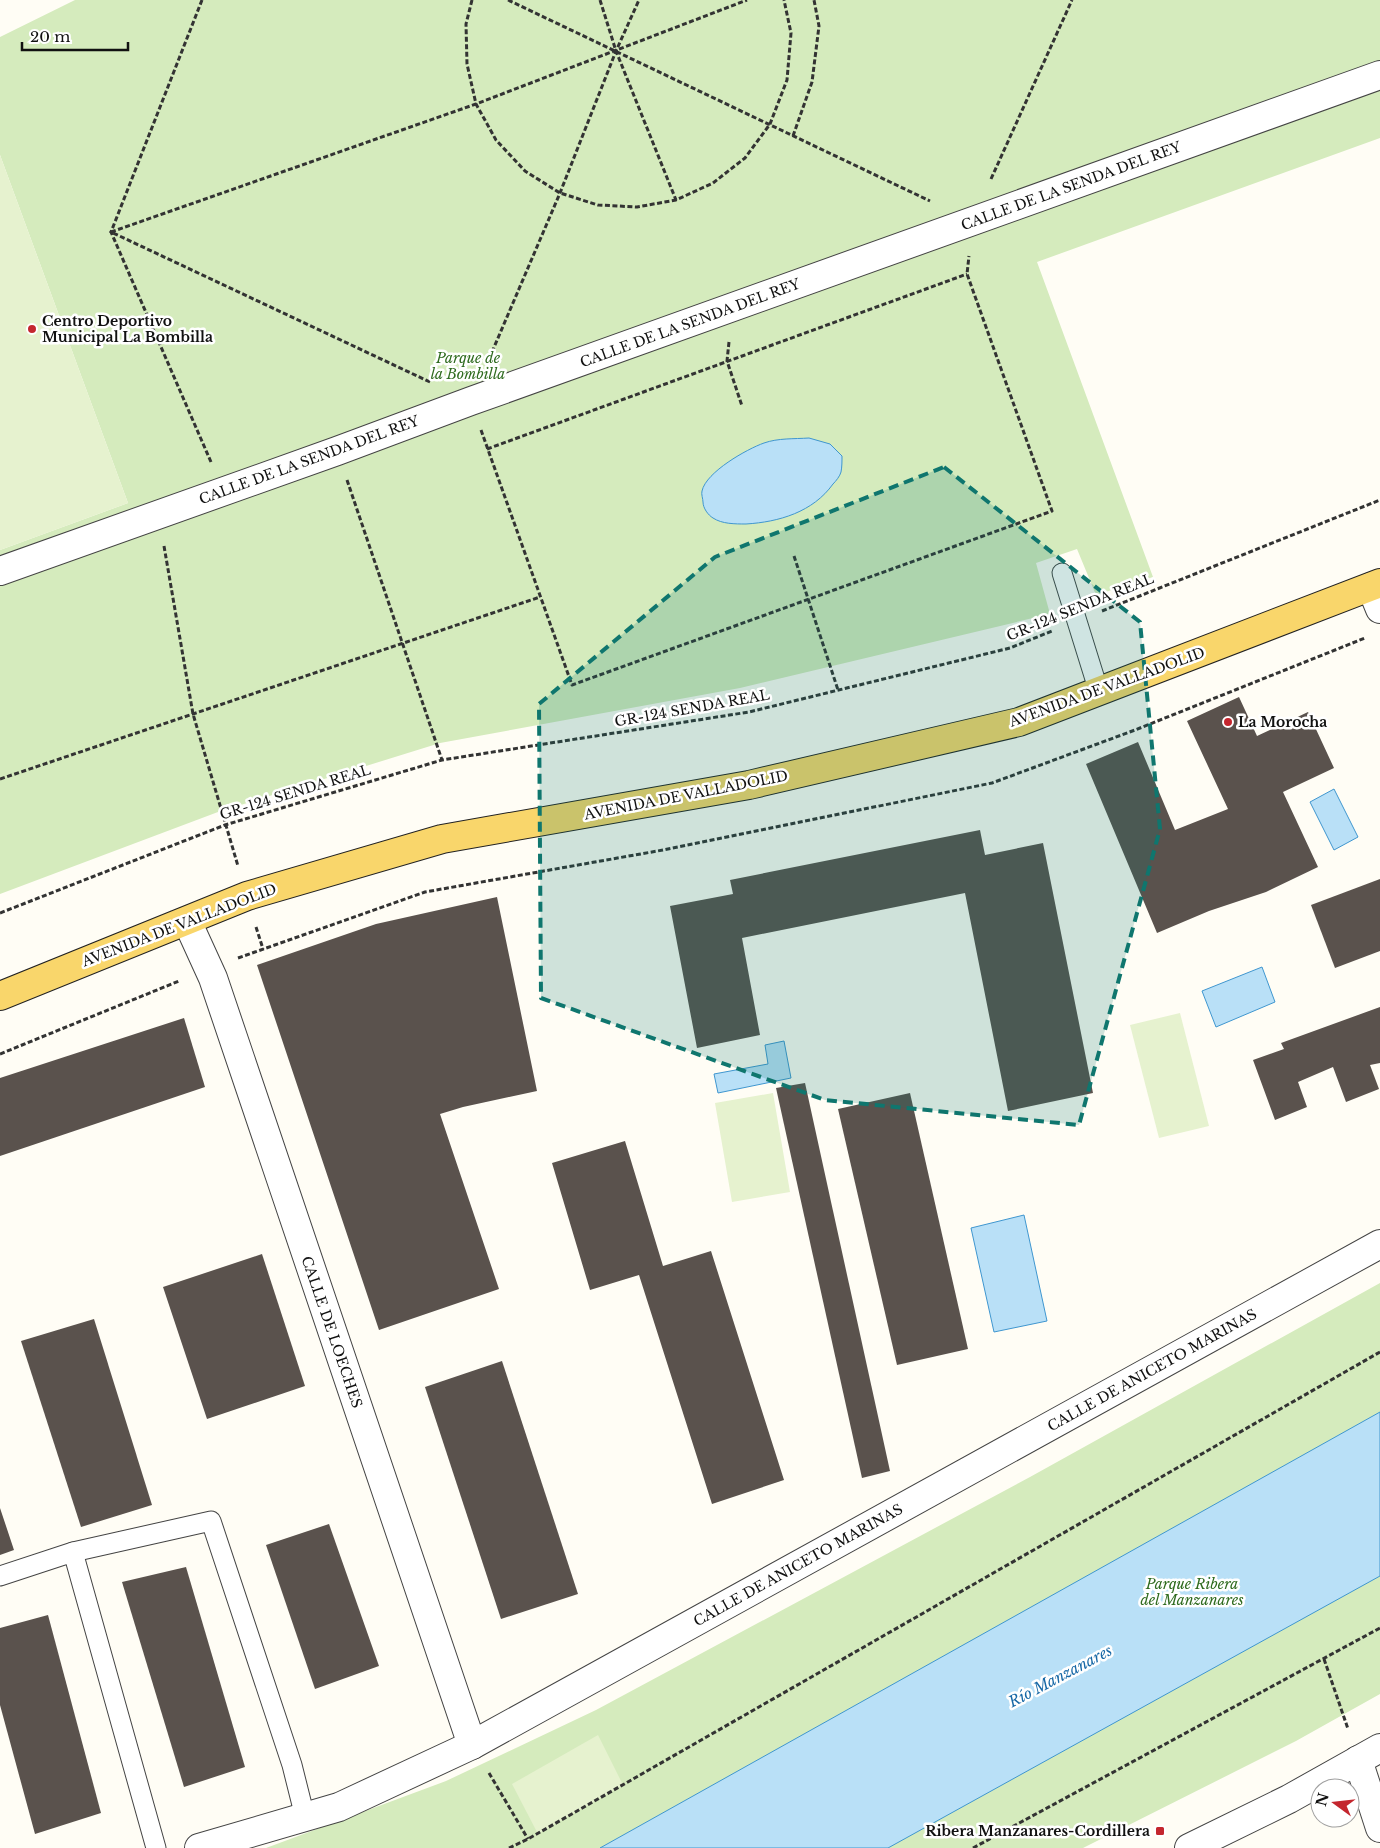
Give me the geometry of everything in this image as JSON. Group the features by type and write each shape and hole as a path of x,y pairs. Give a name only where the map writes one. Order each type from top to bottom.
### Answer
{"main road":[{"name":"AVENIDA DE VALLADOLID","path":"0,996 247,896 442,839 749,785 1019,722 1377,593"}],"street":[{"name":"CALLE DE LA SENDA DEL REY","path":"0,571 1380,75"},
{"name":"CALLE DE LOECHES","path":"187,921 213,978 472,1745"},
{"name":"CALLE DE ANICETO MARINAS","path":"199,1848 339,1807 472,1745 1380,1244"},
{"path":"1188,1848 1289,1799 1369,1754 1380,1828"}],"lane":[{"path":"1062,573 1099,692"},
{"path":"0,1576 73,1552 211,1521 292,1765 305,1817"},
{"path":"73,1552 156,1848"}],"path":[{"path":"202,0 111,232 223,491"},
{"path":"472,0 466,24 466,64 476,104 496,140 525,171 560,193 598,205 637,207 676,200 713,183 745,158 770,124 787,80 791,33 784,0"},
{"path":"508,0 972,221"},
{"path":"600,0 616,51 676,200"},
{"path":"639,0 616,51 560,193 471,401 572,686 1052,511 967,274 972,221 1072,0"},
{"path":"111,232 476,104 747,0"},
{"path":"793,136 812,82 819,26 814,0"},
{"path":"111,232 471,401"},
{"path":"487,449 967,274"},
{"path":"733,307 727,361 742,406"},
{"path":"337,451 442,760"},
{"name":"GR-124 SENDA REAL","path":"0,913 225,825 442,760 749,712 1010,648 1380,500"},
{"path":"159,514 193,714 247,896"},
{"path":"794,556 838,690"},
{"path":"0,779 540,597"},
{"path":"0,1054 208,969 425,892 663,850 992,783 1135,730 1371,636"},
{"path":"509,1848 528,1839 1380,1352"},
{"path":"973,1848 1380,1628"},
{"path":"1324,1659 1369,1754"},
{"path":"472,1745 528,1839"}],"highlighted area":[{"path":"944,467 1140,622 1160,829 1079,1125 825,1100 541,998 539,704 715,557"}],"green space":[{"name":"Parque de la Bombilla","path":"75,0 1380,0 1380,138 1037,262 1153,577 1096,595 1077,549 1036,563 1050,614 740,688 440,743 218,812 0,894 0,550 128,503 0,155 0,37"},
{"name":"Centro Deportivo Municipal La Bombilla","path":"0,155 128,503 0,550"},
{"path":"1180,1013 1209,1126 1159,1138 1130,1025"},
{"path":"773,1093 790,1192 732,1202 715,1103"},
{"name":"Parque Ribera del Manzanares","path":"1380,1283 1380,1694 1296,1741 1083,1848 266,1848 446,1781 596,1710 1030,1477"},
{"path":"598,1735 623,1785 538,1834 512,1784"}],"water":[{"path":"809,438 830,444 842,456 839,477 816,502 783,518 746,524 720,521 711,517 706,511 702,494 705,484 711,476 728,462 748,450 769,441"},
{"path":"1334,789 1358,837 1334,850 1310,802"},
{"path":"1262,967 1275,1002 1216,1027 1202,991"},
{"path":"784,1041 791,1078 718,1093 714,1074 768,1064 765,1045"},
{"path":"1024,1215 1047,1321 994,1332 971,1228"},
{"name":"Río Manzanares","path":"1380,1412 1380,1576 888,1848 600,1848"}],"building":[{"path":"1239,697 1257,736 1308,712 1334,768 1283,792 1318,867 1266,892 1209,911 1157,933 1086,764 1138,742 1175,830 1228,809 1187,721"},
{"path":"980,830 985,855 1043,843 1093,1093 1008,1111 965,893 742,938 760,1035 697,1048 670,906 733,894 730,880"},
{"path":"1380,879 1380,951 1335,968 1311,905"},
{"path":"497,897 537,1091 463,1107 440,1114 499,1289 379,1330 257,965 376,924"},
{"path":"1380,1007 1380,1063 1370,1065 1379,1089 1346,1102 1333,1067 1298,1082 1307,1107 1275,1120 1253,1060 1284,1049 1281,1043"},
{"path":"184,1018 205,1087 0,1156 0,1078"},
{"path":"805,1083 890,1471 862,1478 776,1088"},
{"path":"910,1093 968,1349 897,1365 838,1109"},
{"path":"625,1141 663,1266 711,1251 784,1480 712,1504 639,1275 590,1290 552,1163"},
{"path":"262,1254 305,1386 207,1419 163,1287"},
{"path":"94,1319 152,1505 81,1527 21,1341"},
{"path":"502,1361 578,1594 501,1619 425,1387"},
{"path":"0,1508 14,1550 0,1555"},
{"path":"329,1524 379,1666 315,1689 266,1545"},
{"path":"186,1567 245,1767 184,1787 122,1582"},
{"path":"48,1615 101,1813 35,1834 0,1705 0,1628"}],"place":[{"name":"Centro Deportivo Municipal La Bombilla","path":"32,329"},
{"name":"La Morocha","path":"1228,722"},
{"name":"Ribera Manzanares-Cordillera","path":"1160,1831"}]}
